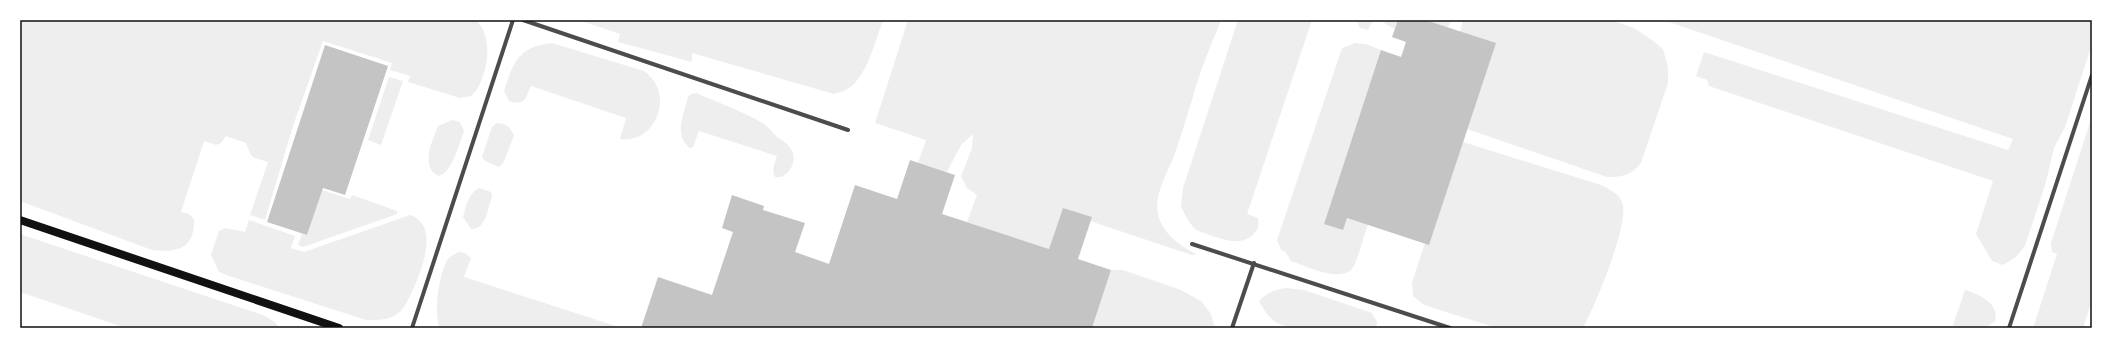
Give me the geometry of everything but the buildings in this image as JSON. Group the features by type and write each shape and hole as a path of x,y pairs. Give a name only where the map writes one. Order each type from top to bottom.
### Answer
{"main road":[{"path":"20,220 339,328"}],"street":[{"path":"412,328 512,20"},
{"path":"522,20 848,130"},
{"path":"2009,328 2092,75"},
{"path":"1192,244 1450,328"},
{"path":"1232,328 1254,263"}],"shaded area":[{"path":"20,20 476,20 482,27 485,36 487,55 484,74 476,91 471,96 460,98 408,82 410,76 390,70 392,63 323,41 293,126 265,220 250,215 268,162 252,157 246,143 226,136 221,143 216,145 204,141 181,212 189,214 194,219 194,229 191,237 188,243 183,247 169,251 161,251 152,250 20,201"},
{"path":"579,20 883,20 870,57 861,75 848,89 834,94 692,53 692,62 618,42 620,34"},
{"path":"908,20 1221,20 1200,74 1174,156 1161,186 1157,205 1160,222 1164,229 1182,246 1197,254 1192,255 1090,221 1091,217 1063,208 1049,249 967,222 977,195 967,188 961,176 972,148 973,134 961,145 947,172 918,163 926,140 875,123"},
{"path":"1238,20 1312,20 1247,214 1258,218 1258,228 1248,239 1230,241 1209,235 1194,228 1181,207 1183,188"},
{"path":"1356,20 1373,20 1368,30 1360,28"},
{"path":"1383,20 1398,20 1395,29 1384,23 1385,21"},
{"path":"1425,20 1451,20 1448,28"},
{"path":"1463,20 1611,20 1634,28 1652,40 1663,49 1668,67 1668,83 1641,163 1630,173 1607,177 1467,129 1460,32"},
{"path":"1663,20 2092,20 2092,44 2065,127 2054,148 2046,182 2025,246 2016,257 2003,265 1992,261 1976,234 1993,181 1709,86 1707,80 1696,76 1704,52 2008,150 2013,139"},
{"path":"552,43 644,71 654,80 659,92 660,104 658,115 652,125 643,134 633,138 620,139 626,118 531,86 526,98 522,102 519,103 509,101 504,91 511,71 519,57 532,48"},
{"path":"1355,43 1366,44 1381,50 1324,224 1347,218 1368,224 1354,266 1349,271 1342,274 1334,274 1315,270 1291,261 1285,251 1281,250 1277,240 1342,48"},
{"path":"389,77 403,81 381,145 368,140"},
{"path":"696,93 740,111 764,124 777,137 788,145 793,153 793,163 788,172 780,177 775,177 773,169 777,156 699,131 693,147 690,148 682,137 681,124 688,97 691,94"},
{"path":"2092,116 2092,300 2083,328 2033,328 2057,254 2052,252 2051,243"},
{"path":"452,120 460,122 464,131 452,163 444,174 439,176 433,172 430,167 429,153 438,126"},
{"path":"497,123 507,126 511,129 514,135 504,162 499,167 485,161 482,157 492,127"},
{"path":"1463,142 1601,185 1618,196 1622,202 1623,212 1617,245 1603,284 1583,328 1497,328 1424,305 1413,296 1412,283 1425,243 1429,244"},
{"path":"479,188 491,192 492,196 488,212 483,222 480,226 471,229 463,217 470,197"},
{"path":"322,190 350,199 352,195 397,211 397,214 303,247 298,245 302,234 307,235"},
{"path":"410,215 420,221 425,230 427,242 425,255 416,282 406,304 398,313 389,318 366,320 229,276 219,272 211,255 219,231 225,228 245,232 249,220 295,236 291,248 304,252"},
{"path":"20,234 263,315 275,322 279,328 126,328 20,292"},
{"path":"459,252 465,253 471,258 464,277 622,328 440,328 438,322 437,303 442,273 448,259"},
{"path":"1111,270 1123,270 1181,290 1201,301 1211,314 1215,328 1092,328"},
{"path":"1286,288 1304,290 1372,313 1377,322 1376,328 1311,329 1297,328 1277,323 1269,316 1259,302 1271,292"},
{"path":"1965,290 1977,294 1992,305 1996,315 1995,322 1983,328 1954,328 1953,325"}]}
